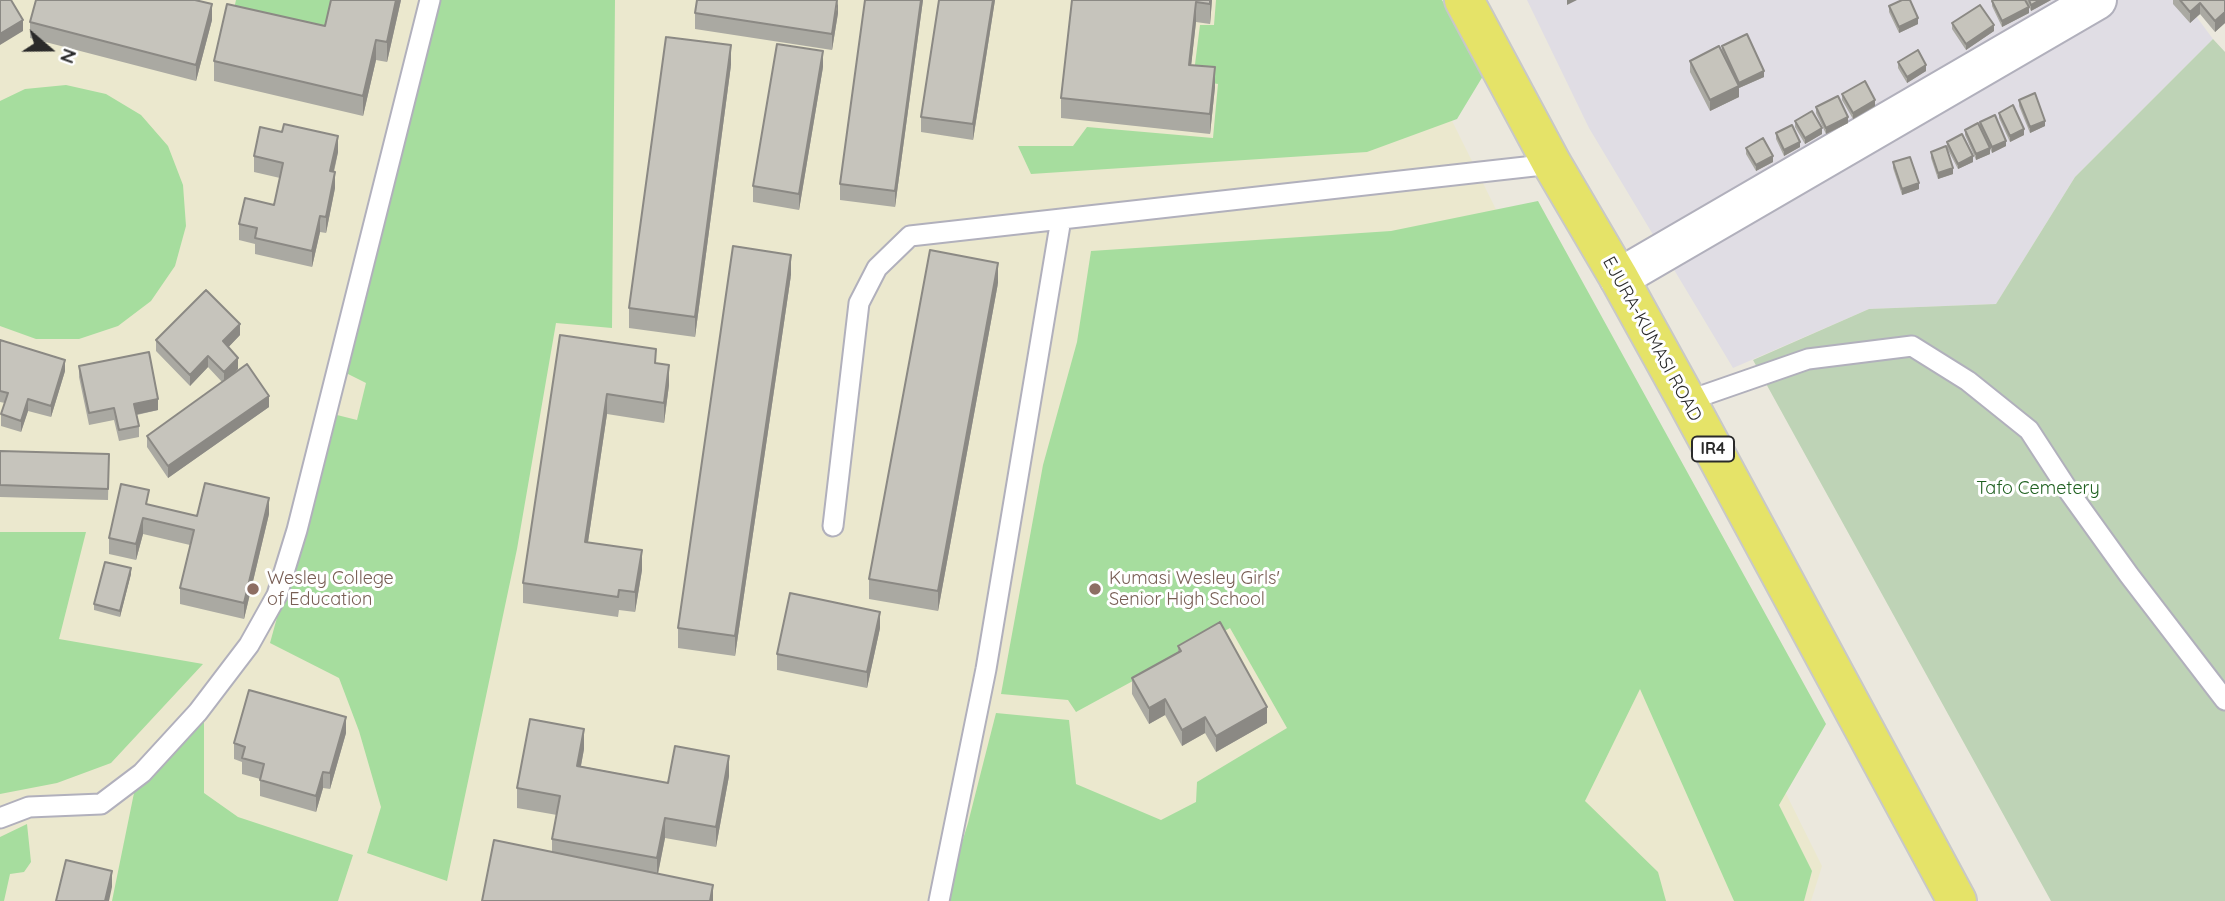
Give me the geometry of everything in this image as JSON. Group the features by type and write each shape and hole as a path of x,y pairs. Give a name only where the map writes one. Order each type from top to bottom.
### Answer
{"main road":[{"name":"EJURA-KUMASI ROAD","path":"1464,0 1552,164 1687,401 1957,901"}],"street":[{"path":"1619,278 2094,1"}],"lane":[{"path":"0,818 29,807 101,804 142,773 198,712 228,674 249,645 277,595 297,530 430,0"},
{"path":"833,526 859,303 877,268 910,236 1552,164"},
{"path":"939,901 986,669 1061,219"},
{"path":"1687,401 1808,359 1912,346 1968,381 2029,430 2129,575 2225,700"}],"shaded area":[{"name":"Kumasi Wesley Girls' Senior High School","path":"0,0 1392,0 1822,866 1811,901 0,901"},
{"path":"1527,0 2184,0 2213,39 2075,177 1996,304 1869,309 1733,368 1589,128"}],"green space":[{"path":"236,0 333,0 323,43 231,22"},
{"path":"440,0 615,0 612,328 556,323 517,549 447,881 367,853 381,807 359,731 339,678 270,643 333,414 357,420 366,383 346,373"},
{"path":"1216,0 1442,0 1483,76 1457,119 1367,152 1031,174 1018,146 1073,146 1087,127 1213,138 1218,84 1193,80 1200,25 1214,25"},
{"name":"Tafo Cemetery","path":"2213,39 2225,52 2225,901 2051,901 1753,360 1869,309 1996,304 2075,177"},
{"path":"66,85 106,94 141,115 168,146 183,185 186,226 175,266 151,301 118,326 79,339 36,339 0,326 0,101 25,89"},
{"path":"1538,201 1826,724 1779,805 1812,871 1804,901 1734,901 1640,689 1585,801 1658,872 1666,901 944,901 968,823 996,713 1069,720 1076,784 1161,820 1196,802 1197,782 1287,728 1230,628 1076,712 1068,700 1001,694 1043,465 1077,342 1091,251 1391,231"},
{"path":"0,532 86,532 59,639 203,664 111,763 57,783 0,794"},
{"path":"204,718 204,793 238,817 353,855 338,901 112,901 134,793"},
{"path":"27,824 31,862 24,872 10,874 4,901 0,901 0,837"}],"building":[{"path":"0,0 11,0 23,20 0,34"},
{"path":"36,0 195,0 212,4 196,65 30,22"},
{"path":"331,0 396,0 387,42 376,40 363,96 214,61 227,4 325,26"},
{"path":"697,0 837,0 832,34 695,13"},
{"path":"865,0 921,0 895,191 840,184"},
{"path":"939,0 993,0 973,124 921,117"},
{"path":"1072,0 1210,0 1210,4 1196,2 1189,65 1215,67 1210,114 1061,98"},
{"path":"1902,0 1910,0 1918,18 1899,27 1889,6"},
{"path":"1993,0 2025,0 2029,7 2002,21"},
{"path":"2180,0 2225,0 2225,12 2215,21 2200,3 2190,12"},
{"path":"1980,5 1994,25 1966,44 1952,23"},
{"path":"1747,34 1764,71 1739,83 1722,46"},
{"path":"666,37 731,45 695,317 629,308"},
{"path":"777,44 823,51 799,194 753,186"},
{"path":"1719,46 1739,86 1710,100 1690,61"},
{"path":"1918,50 1926,65 1907,77 1898,62"},
{"path":"1865,81 1875,100 1853,113 1842,94"},
{"path":"2035,93 2045,121 2030,127 2019,100"},
{"path":"1838,96 1848,117 1826,128 1816,107"},
{"path":"2013,105 2024,129 2010,136 1999,113"},
{"path":"1812,111 1822,128 1805,138 1795,121"},
{"path":"1995,115 2006,141 1992,147 1980,122"},
{"path":"1978,123 1990,148 1976,154 1965,130"},
{"path":"284,124 338,136 330,171 335,172 326,217 320,216 312,251 255,238 257,228 239,224 245,198 274,205 283,163 254,156 260,127 282,132"},
{"path":"1792,125 1800,142 1784,150 1776,133"},
{"path":"1962,134 1973,156 1958,164 1947,142"},
{"path":"1763,138 1773,156 1756,165 1746,148"},
{"path":"1946,146 1953,168 1938,173 1931,152"},
{"path":"1910,157 1919,183 1902,189 1893,162"},
{"path":"733,246 791,255 735,636 678,628"},
{"path":"930,250 998,263 938,591 869,579"},
{"path":"206,290 240,324 223,341 238,358 224,372 208,356 190,375 156,340"},
{"path":"560,335 656,349 655,363 669,365 664,403 607,394 585,542 642,550 635,592 619,590 618,597 523,583"},
{"path":"0,340 65,360 51,406 28,399 21,421 1,414 8,393 0,391"},
{"path":"149,352 158,399 134,404 139,426 119,430 114,408 89,413 79,366"},
{"path":"247,364 269,396 168,466 147,436"},
{"path":"0,451 109,454 108,489 0,485"},
{"path":"205,483 269,498 244,603 180,588 194,530 143,518 136,544 109,538 121,484 149,490 146,504 197,516"},
{"path":"105,562 131,568 120,611 94,604"},
{"path":"790,593 880,612 867,672 777,654"},
{"path":"1220,622 1267,707 1216,736 1205,717 1182,730 1165,699 1149,708 1132,678 1181,651 1178,646"},
{"path":"249,690 346,717 330,773 323,772 316,796 260,780 264,764 242,758 245,747 234,743"},
{"path":"530,719 584,729 577,766 668,783 675,746 729,756 716,827 665,818 657,858 552,839 560,796 517,788"},
{"path":"494,840 713,885 710,901 482,901"},
{"path":"66,860 112,871 105,901 56,901"}],"place":[{"name":"Wesley College of Education","path":"253,589"},
{"name":"Kumasi Wesley Girls' Senior High School","path":"1095,589"}]}
